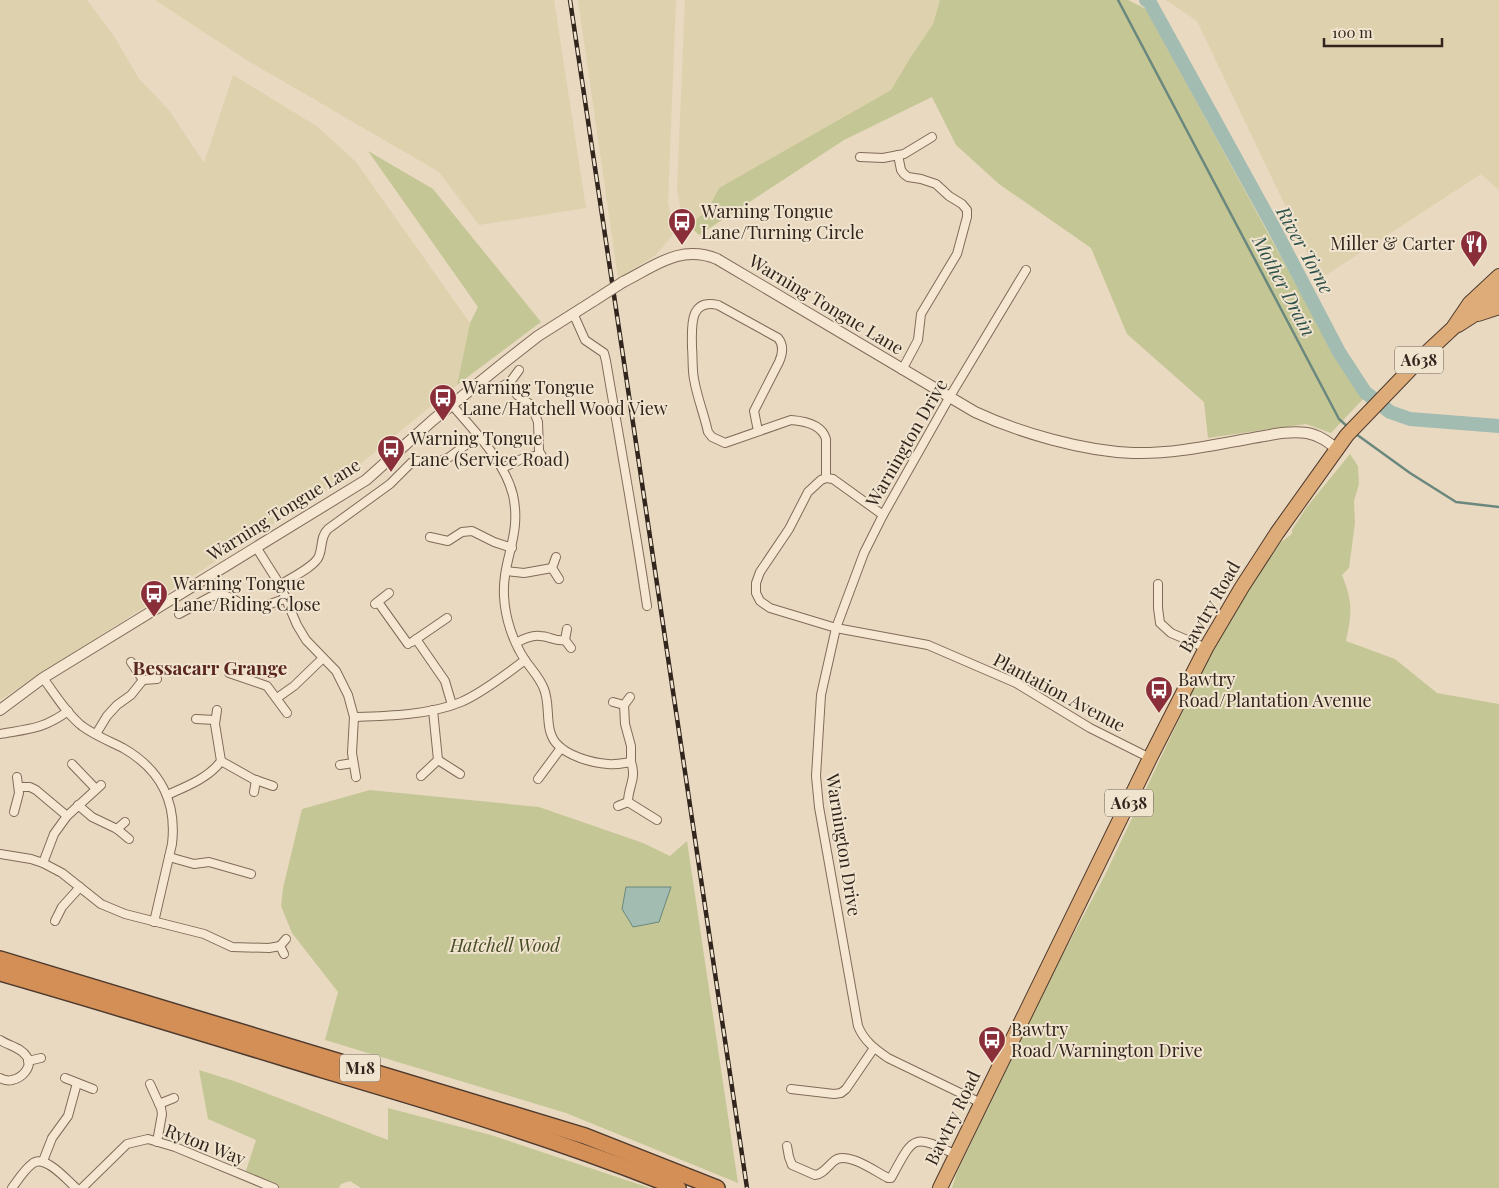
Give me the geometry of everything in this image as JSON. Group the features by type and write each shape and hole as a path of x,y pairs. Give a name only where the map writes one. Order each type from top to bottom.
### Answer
{"highway":[{"name":"Bawtry Road","path":"940,1188 1150,758 1206,648 1242,587 1277,533 1347,435 1453,328 1470,303 1499,276"},
{"name":"Bawtry Road","path":"1453,328 1472,316 1499,291"},
{"path":"1472,316 1499,306"},
{"name":"M18","path":"0,959 585,1136 717,1188"},
{"name":"M18","path":"0,973 495,1122 580,1151 678,1188"}],"street":[{"path":"860,157 882,158 904,154 932,137"},
{"path":"898,155 901,170 904,174 908,177 936,184 967,210 967,217 957,254 921,314 918,340 902,370"},
{"name":"Warning Tongue Lane","path":"0,710 44,678 366,480 452,405 538,336 623,282 675,256 686,253 707,255 718,259 949,398 996,422 1043,436 1112,451 1133,453 1173,452 1290,432 1314,434 1337,449"},
{"name":"Warnington Drive","path":"980,1103 888,1058 874,1048 864,1037 858,1026 819,807 816,776 821,695 836,628 864,553 883,515 949,398 1026,270"},
{"path":"758,431 754,411 782,354 781,342 778,338 711,303 696,312 692,323 694,379 708,432 712,437 725,443 791,420 802,420 813,424 823,432 826,439 826,478 832,479 883,515"},
{"path":"574,313 585,340 604,353 606,361 624,469 632,501 647,606"},
{"path":"501,387 510,382 519,370"},
{"path":"510,382 517,395 528,402 536,417 540,455 546,463"},
{"path":"452,405 502,468 509,482 515,509 515,532 504,586 505,609 516,643 544,689 548,701 550,730 556,743 568,752 599,762 609,764 631,762"},
{"path":"280,585 314,564 319,557 324,534 328,529 390,484 411,463 423,460 440,461 448,458 478,436"},
{"path":"502,468 524,458 540,455"},
{"name":"Plantation Avenue","path":"826,478 808,492 789,529 760,572 756,583 756,593 760,601 770,608 836,628 928,645 1016,683 1090,728 1150,758"},
{"path":"430,537 448,545 462,532 472,531 494,542 512,548"},
{"path":"256,547 280,585 302,633 336,671 348,694 354,717 352,753 356,778"},
{"path":"552,568 556,557"},
{"path":"506,571 524,572 552,568"},
{"path":"552,568 560,579"},
{"path":"1158,584 1160,623 1171,633 1206,648"},
{"path":"389,593 376,603 407,645 446,618"},
{"path":"179,614 212,596 227,596 250,608 259,608 286,598"},
{"path":"567,629 565,640 571,648"},
{"path":"516,643 536,636 559,641 565,640"},
{"path":"416,639 445,681 452,705"},
{"path":"277,698 294,686 323,658"},
{"path":"354,717 433,710 452,705 472,697 525,660"},
{"path":"131,662 144,680"},
{"path":"229,673 267,686 287,713"},
{"path":"44,678 68,711 82,725 141,760 158,780 167,795 172,807 173,838 154,922"},
{"path":"96,734 107,716 117,705 131,695 144,680 157,679"},
{"path":"628,802 628,794 634,773 631,762 631,746 625,724 624,705 630,697"},
{"path":"612,702 624,705"},
{"path":"167,795 198,780 221,761 215,720 217,710"},
{"path":"433,710 438,760"},
{"path":"0,734 42,726 68,711"},
{"path":"196,719 215,720"},
{"path":"538,779 561,748"},
{"path":"438,760 460,774"},
{"path":"422,776 438,760"},
{"path":"221,761 256,780 273,786"},
{"path":"340,766 353,763"},
{"path":"43,863 54,834 67,816 98,787 72,764"},
{"path":"14,812 20,787 17,777"},
{"path":"254,792 256,780"},
{"path":"20,787 24,786 36,790 67,816"},
{"path":"618,806 628,802"},
{"path":"628,802 657,820"},
{"path":"78,805 92,817 117,829 129,839"},
{"path":"117,829 125,822"},
{"path":"0,854 43,863 62,873 101,904 113,910 204,934 232,946 269,948 280,946 286,939"},
{"path":"169,857 194,864 209,862 251,874"},
{"path":"55,921 62,907 80,887"},
{"path":"280,946 284,954"},
{"path":"0,1040 22,1052 28,1061 27,1070 19,1077 8,1080 0,1078"},
{"path":"791,1089 834,1094 841,1092 846,1089 874,1048"},
{"path":"28,1061 42,1058"},
{"path":"65,1078 93,1089"},
{"path":"44,1161 52,1138 68,1116 77,1083"},
{"path":"150,1084 162,1114 157,1142"},
{"path":"159,1104 174,1098"},
{"name":"Ryton Way","path":"82,1188 127,1144 148,1139 175,1147 274,1188"},
{"path":"787,1146 788,1157 792,1165 814,1175 822,1173 835,1159 845,1158 891,1178 907,1149 913,1143 923,1140 956,1155"},
{"path":"12,1188 31,1164 36,1161 44,1161 76,1188"}],"shaded area":[{"path":"0,0 87,0 114,36 139,79 169,110 204,163 233,75 318,127 356,162 470,323 457,385 337,483 0,700"},
{"path":"155,0 554,0 586,208 479,225 439,172 245,59"},
{"path":"578,0 676,0 668,202 674,233 656,255 618,278"},
{"path":"685,0 940,0 933,24 891,90 719,188 707,211 684,229 677,189"},
{"path":"1166,0 1499,0 1499,190 1481,174 1320,279 1197,21"},
{"path":"626,887 671,887 659,922 633,927 622,909"}],"green space":[{"path":"940,0 1128,0 1146,9 1342,369 1364,398 1331,433 1306,424 1208,438 1204,402 1127,334 1091,248 999,184 956,145 932,97 844,140 699,235 692,228 684,229 707,211 719,188 891,90 933,24"},
{"path":"368,151 433,189 541,322 457,385 470,323 478,307"},
{"path":"1350,454 1358,466 1359,484 1354,501 1355,523 1349,568 1342,575 1350,601 1346,641 1395,659 1437,693 1499,704 1499,1188 952,1188 957,1172 990,1103 1051,977 1105,875 1203,669 1249,587 1281,542 1292,534 1292,530 1306,508"},
{"name":"Hatchell Wood","path":"370,790 539,807 643,843 670,856 687,841 738,1183 566,1113 325,1040 338,992 292,933 281,906 283,888 302,809"},
{"path":"199,1070 237,1082 388,1140 388,1108 491,1135 650,1188 361,1188 350,1181 341,1184 339,1188 274,1188 244,1177 256,1140 208,1119"}],"waterway":[{"name":"Mother Drain","path":"1118,0 1339,419 1348,427"},
{"name":"River Torne","path":"1146,0 1149,1 1274,228 1339,352 1365,392 1390,412 1410,419 1499,426"},
{"name":"Mother Drain","path":"1356,434 1410,473 1456,502 1499,507"}],"railway":[{"path":"570,0 747,1188"}],"place":[{"name":"Warning Tongue Lane/Turning Circle","path":"682,246"},
{"name":"Miller & Carter","path":"1474,268"},
{"name":"Warning Tongue Lane/Hatchell Wood View","path":"443,422"},
{"name":"Warning Tongue Lane (Service Road)","path":"391,473"},
{"name":"Warning Tongue Lane/Riding Close","path":"154,618"},
{"name":"Bawtry Road/Plantation Avenue","path":"1159,714"},
{"name":"Bawtry Road/Warnington Drive","path":"992,1064"}],"district":[{"name":"Bessacarr Grange","path":"210,668"}]}
